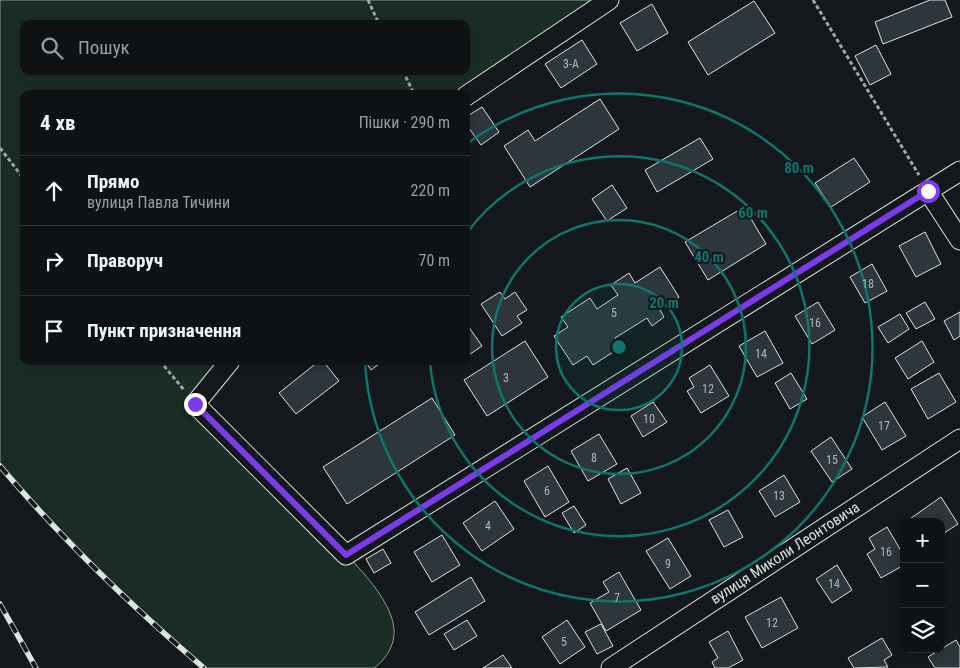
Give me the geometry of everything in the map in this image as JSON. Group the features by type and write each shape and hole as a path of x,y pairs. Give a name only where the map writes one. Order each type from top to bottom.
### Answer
{"street":[{"path":"470,93 609,0"},
{"path":"227,365 195,404 346,555 960,171"},
{"path":"928,191 960,240"},
{"name":"вулиця Миколи Леонтовича","path":"610,668 960,439"}],"path":[{"path":"368,0 377,20"},
{"path":"813,0 928,191"},
{"path":"405,75 412,90"},
{"path":"0,148 20,174"},
{"path":"163,365 195,404"}],"green space":[{"path":"0,0 609,0 470,91 20,90 20,365 227,365 195,404 341,549 378,591 394,626 391,646 380,663 374,668 204,668 150,621 98,571 0,466"}],"building":[{"path":"930,0 945,0 952,17 883,44 875,22"},
{"path":"754,1 775,33 708,75 688,42"},
{"path":"652,4 668,33 637,51 620,23"},
{"path":"582,40 597,64 561,88 545,64"},
{"path":"876,45 891,74 870,85 855,56"},
{"path":"600,99 619,129 530,187 504,146 528,130 535,141"},
{"path":"482,107 499,132 481,145 470,130 470,114"},
{"path":"700,138 713,159 657,192 645,170"},
{"path":"854,158 870,182 831,207 815,183"},
{"path":"612,185 627,208 607,221 592,199"},
{"path":"744,207 766,244 708,280 685,242"},
{"path":"925,232 941,264 916,277 899,246"},
{"path":"872,264 887,291 865,303 850,277"},
{"path":"660,267 679,297 660,310 664,317 652,326 647,318 615,338 621,347 593,365 587,356 573,365 554,336 568,327 561,317 590,298 597,309 618,295 611,285 629,273 635,283"},
{"path":"500,292 505,299 515,292 527,310 517,316 522,323 502,336 481,304"},
{"path":"818,302 835,330 812,344 795,316"},
{"path":"925,302 935,319 916,329 906,313"},
{"path":"960,312 960,336 954,340 944,321"},
{"path":"900,314 909,329 888,343 878,327"},
{"path":"470,329 482,346 470,354"},
{"path":"765,331 783,363 757,377 739,346"},
{"path":"525,341 548,377 487,416 464,380"},
{"path":"922,341 934,362 908,379 895,358"},
{"path":"314,365 326,365 339,381 296,414 279,393"},
{"path":"368,365 378,365 371,370"},
{"path":"710,365 729,396 701,413 687,391 694,387 689,378"},
{"path":"791,373 807,399 790,409 775,383"},
{"path":"939,373 956,402 928,419 911,389"},
{"path":"432,398 455,435 347,504 323,467"},
{"path":"653,402 667,422 643,437 631,416"},
{"path":"885,402 906,436 882,450 862,417"},
{"path":"599,434 617,464 588,481 571,451"},
{"path":"831,437 852,469 832,482 811,451"},
{"path":"548,466 569,502 545,517 524,481"},
{"path":"627,468 641,493 621,504 608,479"},
{"path":"784,475 800,502 775,517 759,491"},
{"path":"941,497 958,524 945,532 945,518 911,518"},
{"path":"495,501 514,529 482,551 463,523"},
{"path":"574,506 586,525 574,533 562,513"},
{"path":"728,510 743,537 724,547 709,520"},
{"path":"887,527 900,549 900,567 881,578 867,554 875,549 869,538"},
{"path":"442,535 460,565 432,582 414,552"},
{"path":"668,538 691,576 670,589 646,551"},
{"path":"383,549 391,563 374,573 366,559"},
{"path":"837,565 852,590 832,603 816,579"},
{"path":"619,572 641,610 606,631 590,603 609,592 603,582"},
{"path":"471,577 485,601 429,635 415,612"},
{"path":"781,597 798,628 762,648 745,617"},
{"path":"467,620 477,636 454,650 444,634"},
{"path":"567,620 585,647 560,664 542,637"},
{"path":"601,624 613,646 597,654 585,632"},
{"path":"728,631 743,660 728,668 715,668 712,662 718,658 709,642"},
{"path":"882,638 892,655 884,660 888,667 854,668 848,658"},
{"path":"956,640 960,647 960,668 935,668 928,657 935,653 945,653 945,647"},
{"path":"503,655 512,668 483,668"}],"railway":[{"path":"0,466 48,520 98,571 150,621 204,668"},
{"path":"0,604 36,668"}],"route":[{"path":"195,404 346,555 928,191"}]}
